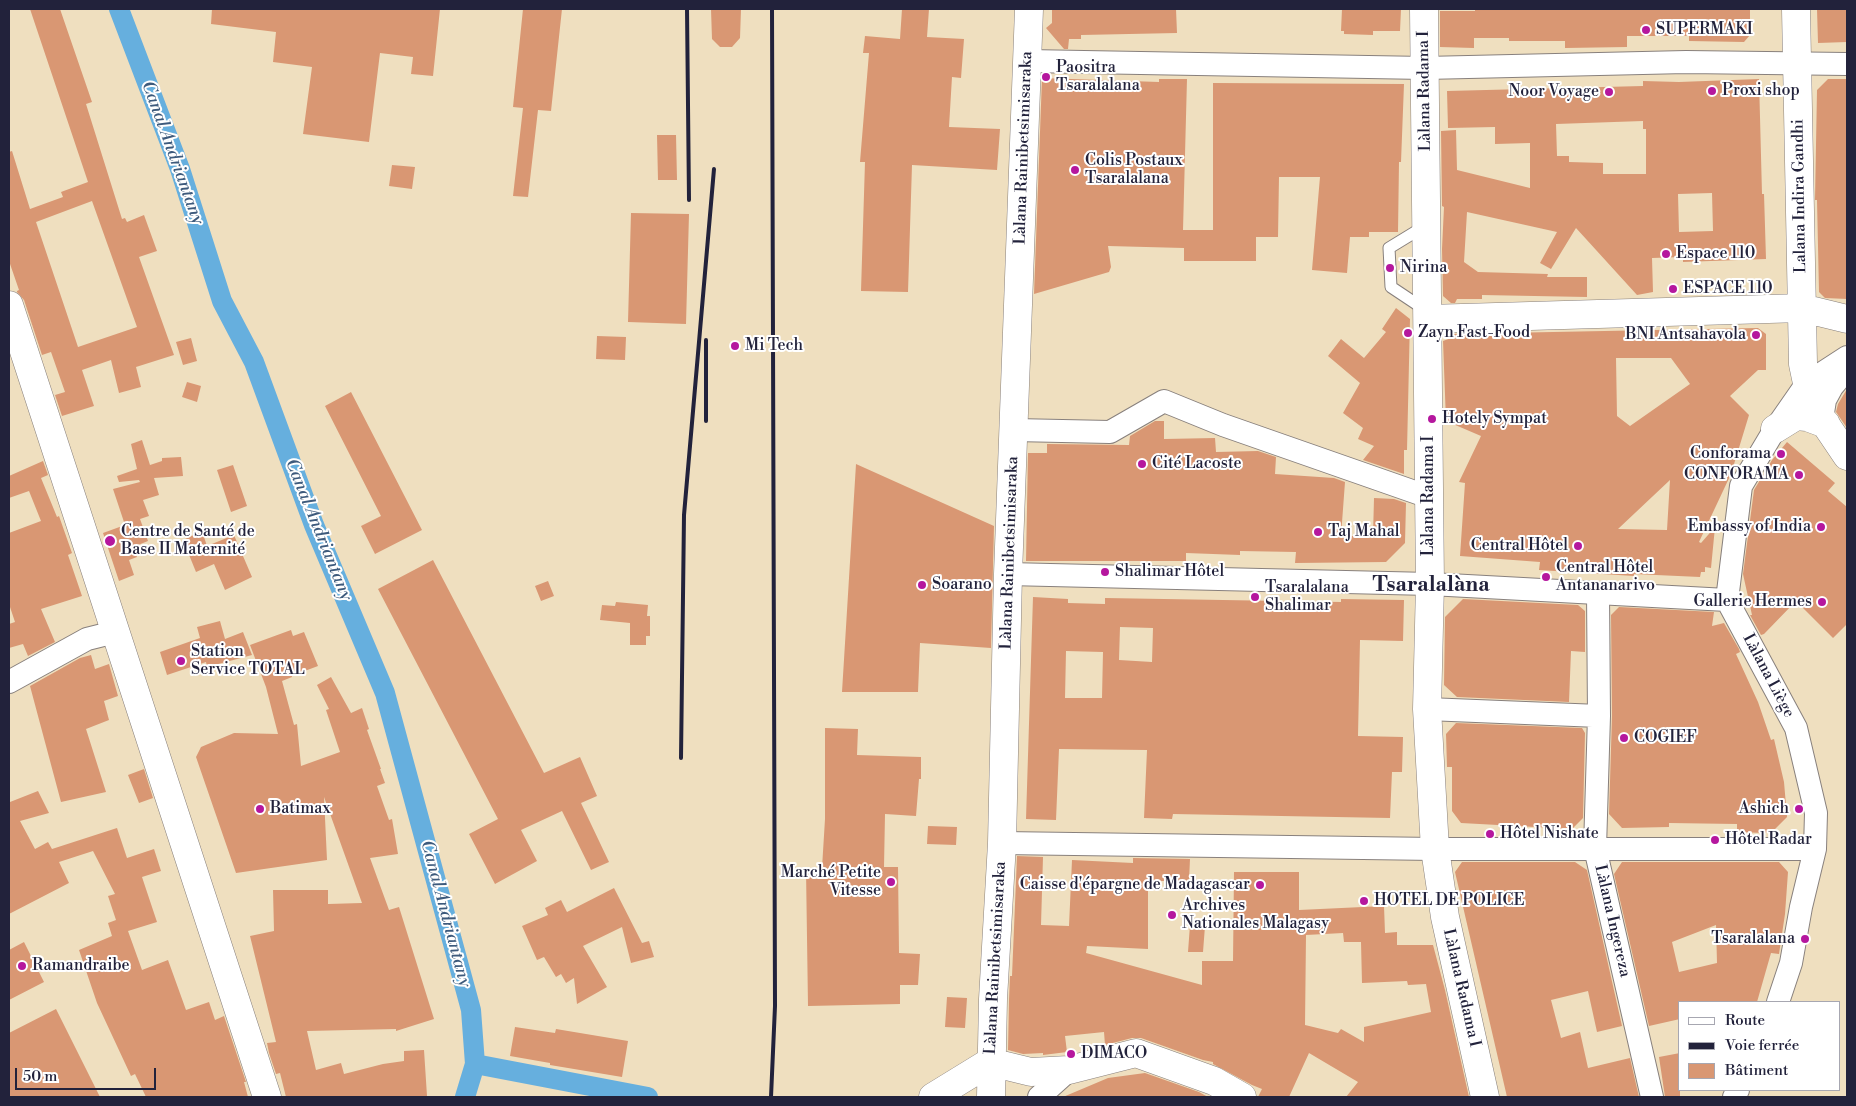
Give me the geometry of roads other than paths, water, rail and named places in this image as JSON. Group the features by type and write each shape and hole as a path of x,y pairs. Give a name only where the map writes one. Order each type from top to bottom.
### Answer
{"street":[{"name":"Làlana Rainibetsimisaraka","path":"991,1097 990,1062 1002,843 1008,574 1029,9"},
{"name":"Làlana Radama I","path":"1424,9 1430,584 1427,709 1435,849 1445,917 1485,1097"},
{"name":"Lalana Indira Gandhi","path":"1796,9 1803,364 1807,383 1824,422 1847,456"},
{"path":"1027,61 1425,68 1686,62 1847,64"},
{"path":"9,306 266,1097"},
{"path":"1428,315 1802,308 1847,319"},
{"path":"1008,574 1430,584 1727,600 1741,486 1807,383 1847,357"},
{"path":"1776,429 1796,416 1807,416 1824,422 1825,400 1832,387 1847,369"},
{"path":"1014,430 1110,432 1164,401 1223,425 1429,497"},
{"name":"Làlana Ingereza","path":"1598,592 1599,716 1595,848 1652,1097"},
{"name":"Làlana Liège","path":"1727,600 1796,728 1816,814 1815,850 1801,907 1791,962 1778,1001"},
{"path":"9,682 87,639 114,632"},
{"path":"1427,709 1599,716"},
{"path":"1002,843 1435,849 1815,850"},
{"path":"933,1097 990,1062 1031,1072 1069,1070 1136,1053 1214,1081 1242,1097"},
{"path":"1039,1097 1069,1070"}],"lane":[{"path":"1427,224 1389,248 1391,287 1428,315"}],"waterway":[{"name":"Canal Andriantany","path":"119,9 180,169 222,301 254,362 314,525 385,693 471,1010 475,1064 465,1097"},
{"name":"Canal Andriantany","path":"475,1064 648,1097"}],"railway":[{"path":"687,9 689,200"},
{"path":"771,1097 775,1006 772,9"},
{"path":"681,758 684,515 714,169"},
{"path":"706,340 706,421"}],"place":[{"name":"SUPERMAKI","path":"1646,30"},
{"name":"Paositra Tsaralalana","path":"1046,77"},
{"name":"Proxi shop","path":"1712,91"},
{"name":"Noor Voyage","path":"1609,92"},
{"name":"Colis Postaux Tsaralalana","path":"1075,170"},
{"name":"Espace 110","path":"1666,254"},
{"name":"Nirina","path":"1390,268"},
{"name":"ESPACE 110","path":"1673,289"},
{"name":"Zayn Fast-Food","path":"1408,333"},
{"name":"BNI Antsahavola","path":"1756,335"},
{"name":"Mi Tech","path":"735,346"},
{"name":"Hotely Sympat","path":"1432,419"},
{"name":"Conforama","path":"1781,454"},
{"name":"Cité Lacoste","path":"1142,464"},
{"name":"CONFORAMA","path":"1799,475"},
{"name":"Embassy of India","path":"1821,527"},
{"name":"Taj Mahal","path":"1318,532"},
{"name":"Centre de Santé de Base II Maternité","path":"110,541"},
{"name":"Central Hôtel","path":"1578,546"},
{"name":"Shalimar Hôtel","path":"1105,572"},
{"name":"Central Hôtel Antananarivo","path":"1546,577"},
{"name":"Soarano","path":"922,585"},
{"name":"Tsaralalana Shalimar","path":"1255,597"},
{"name":"Gallerie Hermes","path":"1822,602"},
{"name":"Station Service TOTAL","path":"181,661"},
{"name":"COGIEF","path":"1624,738"},
{"name":"Batimax","path":"260,809"},
{"name":"Ashich","path":"1799,809"},
{"name":"Hôtel Nishate","path":"1490,834"},
{"name":"Hôtel Radar","path":"1715,840"},
{"name":"Marché Petite Vitesse","path":"891,882"},
{"name":"Caisse d'épargne de Madagascar","path":"1260,885"},
{"name":"HOTEL DE POLICE","path":"1364,901"},
{"name":"Archives Nationales Malagasy","path":"1172,915"},
{"name":"Tsaralalana","path":"1805,939"},
{"name":"Ramandraibe","path":"22,966"},
{"name":"DIMACO","path":"1071,1054"}],"district":[{"name":"Tsaralalàna","path":"1431,586"}]}
